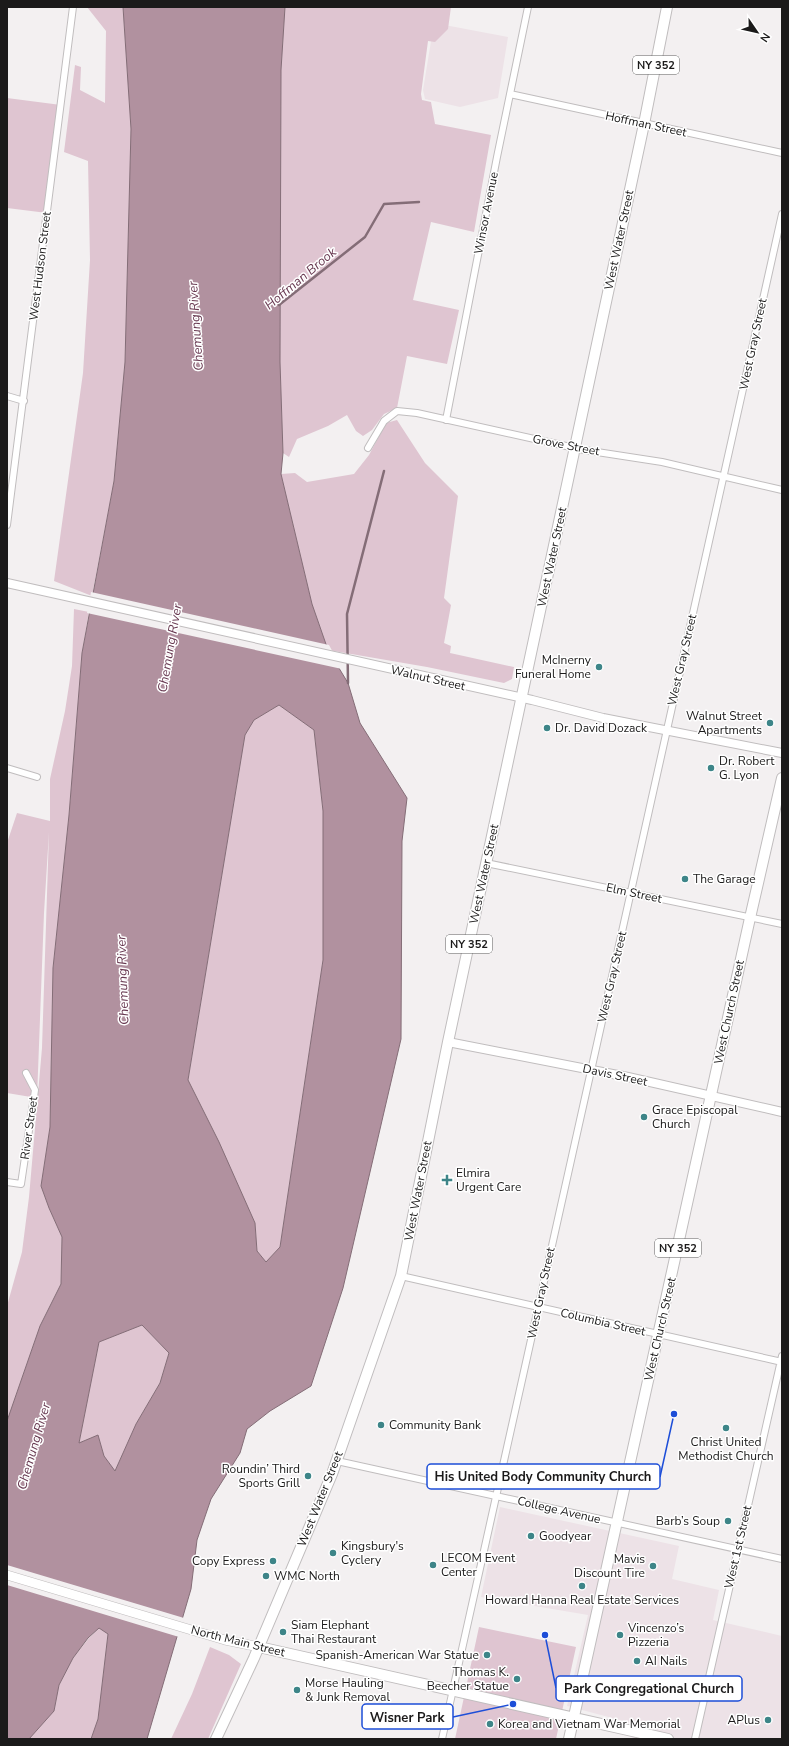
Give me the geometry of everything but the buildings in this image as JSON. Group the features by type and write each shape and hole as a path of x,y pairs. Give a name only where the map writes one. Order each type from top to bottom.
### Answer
{"main road":[{"name":"West Water Street","path":"216,1739 259,1647 337,1461 401,1276 448,1042 644,124 667,7"},
{"name":"West Church Street","path":"569,1739 782,778"},
{"name":"North Main Street","path":"7,1575 225,1640 668,1739"}],"street":[{"name":"West Hudson Street","path":"7,526 73,7"},
{"name":"Winsor Avenue","path":"446,420 528,7"},
{"name":"Hoffman Street","path":"510,94 782,153"},
{"name":"West Gray Street","path":"442,1739 782,214"},
{"path":"7,396 24,401"},
{"name":"Grove Street","path":"368,448 384,421 397,412 417,413 575,448 662,462 782,490"},
{"name":"Walnut Street","path":"7,583 522,698 603,718 782,753"},
{"path":"7,768 37,777"},
{"name":"Elm Street","path":"486,862 782,924"},
{"name":"Davis Street","path":"448,1042 590,1070 782,1112"},
{"name":"River Street","path":"7,1182 21,1184 35,1090 26,1073"},
{"name":"Columbia Street","path":"401,1276 782,1360"},
{"name":"West 1st Street","path":"695,1739 782,1360"},
{"name":"College Avenue","path":"337,1461 782,1559"}],"shaded area":[{"path":"87,7 123,7 131,129 125,362 114,481 92,596 54,581 83,373 90,260 88,161 64,152 75,65 81,67 80,90 105,103 106,31"},
{"path":"285,7 451,7 448,29 435,42 428,41 421,94 422,100 431,102 435,124 491,135 474,232 431,222 413,300 459,310 447,364 407,356 397,408 384,414 372,430 363,436 356,431 347,415 328,426 297,439 289,457 283,453 280,362 281,70"},
{"path":"434,23 508,37 498,98 460,107 425,99 423,90"},
{"path":"7,98 61,105 47,213 7,208"},
{"path":"397,420 425,463 458,496 444,598 451,605 444,643 451,646 450,653 514,667 512,679 504,683 427,667 328,650 312,604 281,474 295,473 307,482 354,474 369,455 386,423"},
{"path":"74,609 89,612 82,653 69,815 53,968 50,1127 41,1186 62,1237 61,1284 40,1326 7,1421 7,1306 22,1252 29,1197 42,1048 49,832 44,913 37,1098 7,1093 7,843 17,813 50,821 50,779 65,711 72,666"},
{"path":"279,705 314,730 323,811 323,960 280,1247 266,1262 257,1251 255,1223 188,1081 245,735 254,720"},
{"path":"142,1325 169,1353 160,1383 136,1424 115,1471 104,1456 98,1435 79,1443 99,1342"},
{"path":"500,1507 679,1546 672,1579 719,1590 713,1620 782,1636 782,1739 632,1739 635,1724 567,1706 588,1615 481,1597"},
{"path":"479,1627 576,1647 556,1739 455,1739"},
{"path":"99,1628 108,1634 98,1719 91,1739 29,1739 54,1711 59,1685 73,1658"},
{"path":"210,1647 229,1655 241,1664 208,1739 171,1739 192,1694"}],"water":[{"name":"Chemung River","path":"123,7 285,7 281,70 280,362 283,453 281,474 312,604 328,650 348,683 360,723 407,798 402,841 401,1039 343,1288 311,1386 270,1411 247,1429 240,1453 211,1499 197,1540 191,1589 147,1739 91,1739 98,1719 108,1634 99,1628 88,1638 73,1658 59,1685 54,1711 29,1739 7,1739 7,1421 40,1326 61,1284 62,1237 41,1186 50,1127 53,968 69,815 82,653 114,481 125,362 131,129","holes":["279,705 314,730 323,811 323,960 280,1247 266,1262 257,1251 255,1223 219,1142 188,1080 245,735 254,720","142,1325 169,1353 160,1383 136,1424 115,1471 104,1456 98,1435 79,1443 99,1342"]}],"pier":[{"path":"91,592 329,645 342,669 87,613"},
{"path":"7,1565 184,1618 179,1637 7,1585"}],"waterway":[{"name":"Hoffman Brook","path":"279,305 365,237 384,204 419,202"},
{"path":"348,683 347,614 384,471"}],"place":[{"name":"McInerny Funeral Home","path":"599,667"},
{"name":"Walnut Street Apartments","path":"770,723"},
{"name":"Dr. David Dozack","path":"547,728"},
{"name":"Dr. Robert G. Lyon","path":"711,768"},
{"name":"The Garage","path":"685,879"},
{"name":"Grace Episcopal Church","path":"644,1117"},
{"name":"Elmira Urgent Care","path":"447,1180"},
{"name":"His United Body Community Church","path":"674,1414"},
{"name":"Community Bank","path":"381,1425"},
{"name":"Christ United Methodist Church","path":"726,1428"},
{"name":"Roundin’ Third Sports Grill","path":"308,1476"},
{"name":"Barb’s Soup","path":"728,1521"},
{"name":"Goodyear","path":"531,1536"},
{"name":"Kingsbury's Cyclery","path":"333,1553"},
{"name":"Copy Express","path":"273,1561"},
{"name":"LECOM Event Center","path":"433,1565"},
{"name":"Mavis Discount Tire","path":"653,1566"},
{"name":"WMC North","path":"266,1576"},
{"name":"Howard Hanna Real Estate Services","path":"582,1586"},
{"name":"Siam Elephant Thai Restaurant","path":"283,1632"},
{"name":"Park Congregational Church","path":"545,1635"},
{"name":"Vincenzo’s Pizzeria","path":"620,1635"},
{"name":"Spanish-American War Statue","path":"487,1655"},
{"name":"AI Nails","path":"637,1661"},
{"name":"Thomas K. Beecher Statue","path":"517,1679"},
{"name":"Morse Hauling & Junk Removal","path":"297,1690"},
{"name":"Wisner Park","path":"513,1704"},
{"name":"APlus","path":"768,1720"},
{"name":"Korea and Vietnam War Memorial","path":"490,1724"}]}
